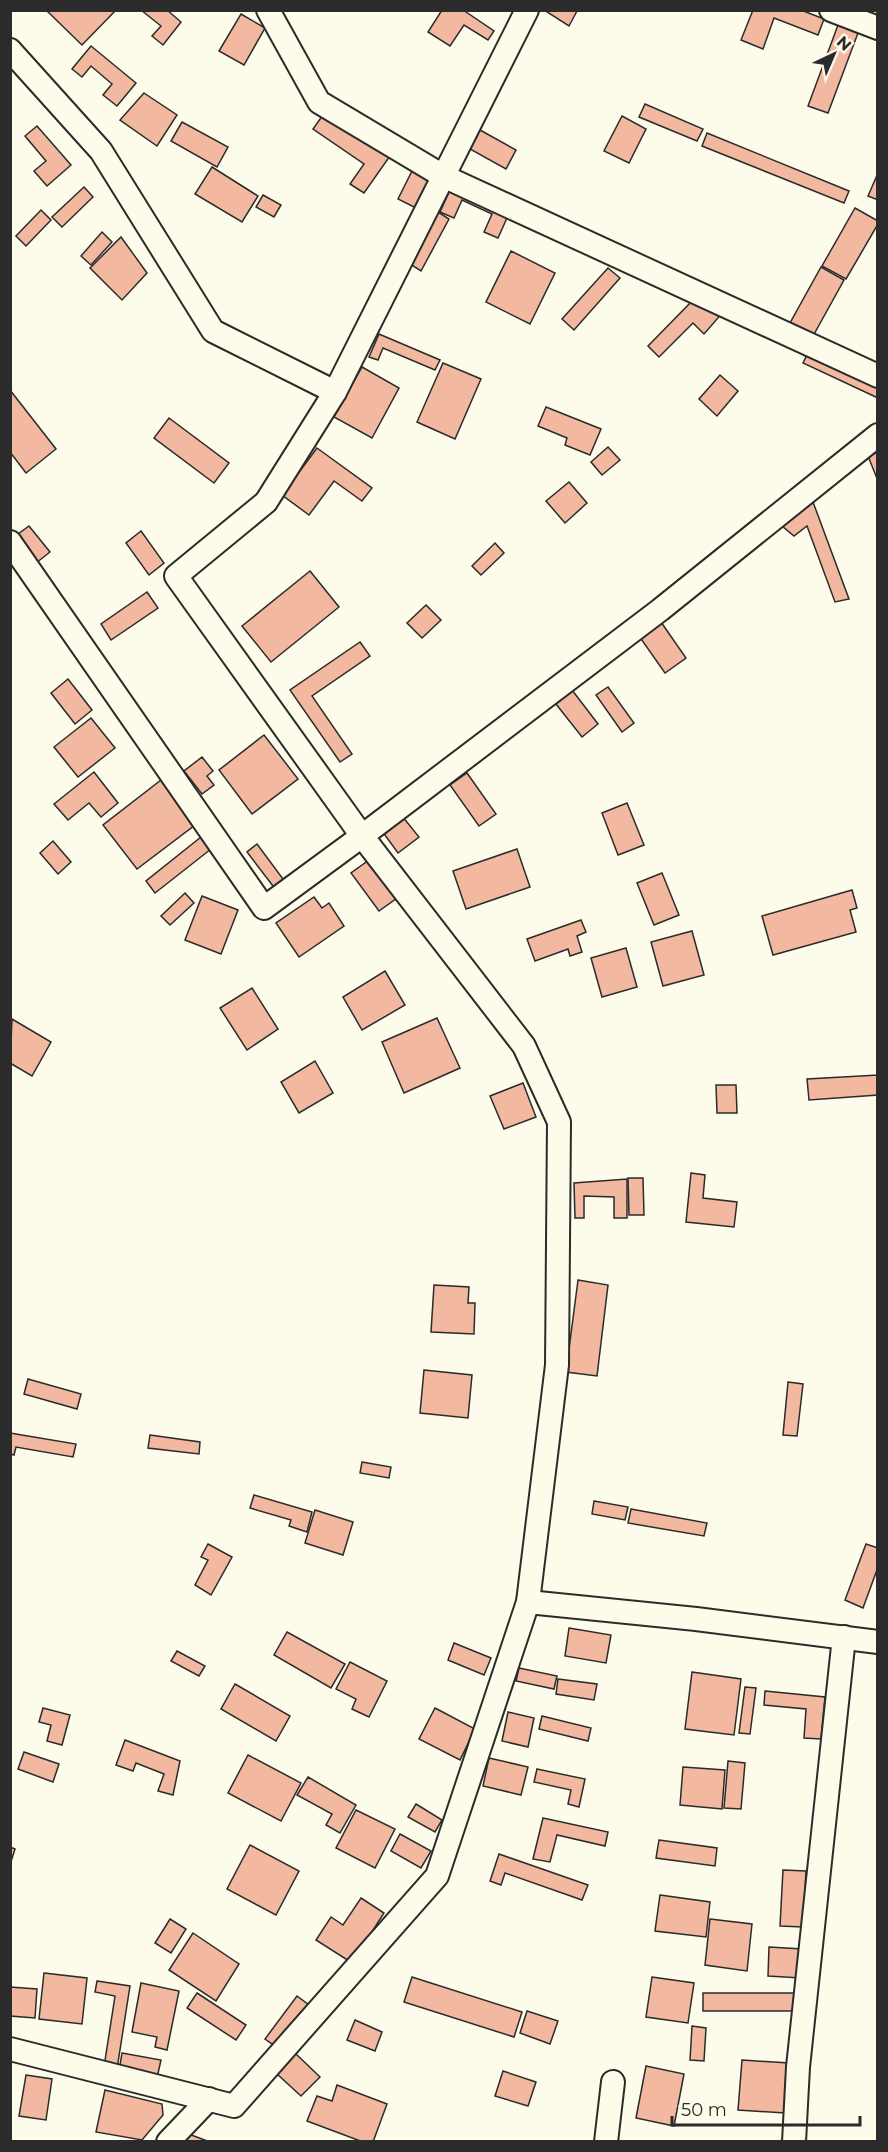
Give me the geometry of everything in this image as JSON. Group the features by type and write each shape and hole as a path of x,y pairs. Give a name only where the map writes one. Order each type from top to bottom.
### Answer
{"street":[{"path":"268,10 320,102 443,176 878,376"},
{"path":"10,2049 234,2106 437,1876 528,1602 557,1365 559,1122 524,1047 362,836 176,576 266,502 335,392 527,10"},
{"path":"831,10 878,28"},
{"path":"10,50 101,152 213,331 335,392"},
{"path":"10,542 264,908 660,610 878,435"},
{"path":"528,1602 878,1642"},
{"path":"794,2142 798,2067 844,1637"},
{"path":"606,2142 613,2082"},
{"path":"168,2142 209,2099"}],"building":[{"path":"46,10 116,10 82,45"},
{"path":"141,10 167,10 181,22 163,45 152,36 161,26"},
{"path":"442,10 463,10 494,31 488,40 464,25 450,46 428,32"},
{"path":"544,10 576,10 577,11 569,26"},
{"path":"753,10 801,10 824,19 818,35 774,18 763,49 741,40"},
{"path":"241,14 265,28 244,65 219,51"},
{"path":"838,25 858,33 828,113 808,106"},
{"path":"91,46 136,83 117,106 103,95 112,84 91,66 82,77 72,69"},
{"path":"144,93 177,115 157,146 120,120"},
{"path":"645,104 703,129 697,141 639,117"},
{"path":"325,112 390,156 364,193 350,184 364,164 313,129"},
{"path":"622,116 646,129 629,163 604,151"},
{"path":"182,122 228,147 217,167 171,141"},
{"path":"37,126 71,165 47,186 34,171 46,161 25,136"},
{"path":"480,130 516,150 506,169 470,149"},
{"path":"707,133 849,191 844,203 702,146"},
{"path":"212,167 258,196 242,222 195,194"},
{"path":"412,171 430,180 416,208 398,199"},
{"path":"878,173 878,200 868,196"},
{"path":"453,183 511,209 498,238 484,232 492,214 462,200 454,218 440,212"},
{"path":"84,187 93,197 62,227 52,217"},
{"path":"263,195 281,205 274,217 256,207"},
{"path":"855,208 878,221 878,224 846,279 822,266"},
{"path":"41,210 51,220 26,246 16,236"},
{"path":"438,212 449,219 421,271 410,264"},
{"path":"102,232 112,242 91,265 81,256"},
{"path":"121,237 147,273 122,300 90,268"},
{"path":"511,251 555,273 530,324 486,302"},
{"path":"821,267 844,280 813,336 790,323"},
{"path":"608,268 620,278 574,330 562,319"},
{"path":"697,296 724,311 704,334 693,323 659,357 648,346"},
{"path":"379,334 440,360 435,370 383,348 378,360 369,357"},
{"path":"809,351 878,382 878,398 803,363"},
{"path":"443,363 481,379 455,439 417,422"},
{"path":"362,367 399,388 372,438 334,417"},
{"path":"720,375 738,391 717,416 699,399"},
{"path":"10,390 56,449 26,473 10,452"},
{"path":"546,407 601,429 590,455 565,445 567,438 538,426"},
{"path":"169,418 229,463 214,483 154,438"},
{"path":"608,447 620,460 602,475 591,462"},
{"path":"317,448 372,488 362,501 334,481 309,515 282,495"},
{"path":"878,452 878,481 868,456"},
{"path":"569,482 587,503 565,523 546,501"},
{"path":"813,502 849,599 835,602 807,526 794,536 782,526"},
{"path":"29,526 50,552 31,567 10,540"},
{"path":"141,531 164,563 149,575 126,543"},
{"path":"495,543 504,553 481,575 472,566"},
{"path":"310,571 339,607 271,662 242,626"},
{"path":"147,592 158,608 111,640 101,624"},
{"path":"426,605 441,620 422,638 407,623"},
{"path":"661,622 686,658 665,673 639,636"},
{"path":"360,642 370,656 312,696 352,754 340,762 290,690"},
{"path":"68,679 92,710 75,724 51,693"},
{"path":"608,687 634,723 622,732 596,695"},
{"path":"572,690 598,724 582,737 556,704"},
{"path":"91,718 115,748 78,777 54,747"},
{"path":"264,735 298,779 252,814 219,770"},
{"path":"202,757 213,771 207,776 214,785 202,794 184,771"},
{"path":"94,772 118,803 101,817 89,803 68,820 54,804"},
{"path":"467,773 496,814 479,826 450,785"},
{"path":"161,780 195,825 137,869 103,825"},
{"path":"627,803 644,845 618,855 602,813"},
{"path":"402,816 419,837 398,853 382,831"},
{"path":"201,837 211,849 155,893 146,881"},
{"path":"53,841 71,862 58,874 40,853"},
{"path":"257,844 286,883 276,890 247,852"},
{"path":"517,849 530,887 466,909 453,871"},
{"path":"369,860 397,898 379,911 351,873"},
{"path":"662,873 679,915 654,925 637,883"},
{"path":"852,890 857,908 850,910 856,932 773,955 762,916"},
{"path":"185,893 194,903 170,925 161,916"},
{"path":"202,896 238,910 221,954 185,940"},
{"path":"314,897 322,908 329,903 344,926 299,957 276,923"},
{"path":"581,920 586,932 577,936 582,952 570,956 568,949 535,961 527,939"},
{"path":"692,931 704,975 663,986 651,942"},
{"path":"626,948 637,987 602,997 591,958"},
{"path":"385,971 405,1005 362,1030 343,997"},
{"path":"252,988 278,1029 247,1050 220,1008"},
{"path":"437,1018 460,1068 404,1093 382,1042"},
{"path":"12,1019 51,1042 32,1076 10,1063"},
{"path":"315,1061 333,1093 299,1113 281,1082"},
{"path":"878,1075 878,1095 809,1100 807,1079"},
{"path":"523,1083 536,1117 504,1129 490,1096"},
{"path":"716,1085 736,1085 737,1113 717,1113"},
{"path":"691,1173 705,1175 703,1198 737,1202 734,1227 686,1222"},
{"path":"628,1178 643,1178 644,1215 629,1215"},
{"path":"627,1179 627,1218 614,1218 614,1197 584,1196 584,1218 575,1218 574,1183"},
{"path":"578,1280 608,1285 597,1376 566,1372"},
{"path":"434,1285 469,1287 468,1303 475,1303 474,1334 431,1332"},
{"path":"424,1370 472,1375 468,1418 420,1413"},
{"path":"28,1379 81,1394 77,1409 24,1394"},
{"path":"788,1382 803,1384 797,1436 783,1435"},
{"path":"10,1433 76,1444 73,1457 16,1447 14,1455 10,1454"},
{"path":"150,1435 200,1442 199,1454 148,1448"},
{"path":"362,1462 391,1467 389,1478 360,1473"},
{"path":"254,1495 312,1512 307,1532 289,1526 291,1520 250,1508"},
{"path":"594,1501 628,1507 625,1520 592,1514"},
{"path":"631,1509 707,1523 704,1536 628,1523"},
{"path":"315,1510 353,1522 343,1555 305,1543"},
{"path":"208,1544 232,1557 211,1595 195,1585 208,1560 201,1557"},
{"path":"866,1544 878,1548 878,1567 863,1608 845,1600"},
{"path":"569,1628 611,1635 606,1663 565,1656"},
{"path":"287,1632 345,1664 331,1688 274,1655"},
{"path":"454,1643 491,1658 484,1675 448,1660"},
{"path":"177,1651 205,1666 199,1676 171,1661"},
{"path":"350,1662 387,1681 369,1717 352,1709 356,1699 336,1689"},
{"path":"519,1668 557,1676 554,1689 516,1681"},
{"path":"692,1672 741,1679 734,1735 685,1729"},
{"path":"558,1679 597,1684 594,1700 556,1694"},
{"path":"235,1684 290,1716 276,1741 221,1709"},
{"path":"745,1687 756,1688 750,1734 739,1733"},
{"path":"765,1691 825,1697 821,1739 804,1738 806,1709 764,1705"},
{"path":"43,1708 70,1715 62,1745 47,1741 51,1725 39,1722"},
{"path":"435,1708 475,1729 460,1760 419,1739"},
{"path":"508,1712 534,1718 528,1747 502,1741"},
{"path":"542,1716 591,1728 588,1741 539,1729"},
{"path":"125,1740 180,1761 173,1795 158,1791 164,1774 136,1763 133,1771 116,1765"},
{"path":"24,1752 59,1764 53,1782 18,1769"},
{"path":"248,1755 301,1783 281,1821 228,1793"},
{"path":"489,1758 528,1767 521,1795 483,1786"},
{"path":"728,1761 745,1763 741,1809 724,1808"},
{"path":"683,1767 725,1770 722,1809 680,1805"},
{"path":"537,1769 585,1779 579,1807 568,1804 571,1790 534,1782"},
{"path":"308,1777 356,1805 340,1833 326,1825 332,1814 297,1795"},
{"path":"416,1804 442,1820 435,1832 408,1817"},
{"path":"356,1810 395,1829 375,1868 336,1848"},
{"path":"543,1818 608,1832 605,1846 557,1835 550,1862 533,1859"},
{"path":"400,1834 431,1851 421,1868 391,1851"},
{"path":"659,1840 717,1848 715,1866 656,1858"},
{"path":"250,1845 299,1871 276,1915 227,1889"},
{"path":"10,1847 15,1849 10,1865"},
{"path":"499,1854 588,1885 582,1900 505,1873 501,1885 490,1881"},
{"path":"783,1870 806,1871 803,1927 780,1926"},
{"path":"660,1895 710,1902 706,1937 655,1931"},
{"path":"361,1898 384,1913 352,1963 316,1940 331,1917 343,1925"},
{"path":"170,1919 186,1929 171,1953 155,1943"},
{"path":"710,1919 752,1924 747,1971 705,1965"},
{"path":"193,1933 239,1964 216,2001 169,1970"},
{"path":"769,1947 802,1949 801,1978 768,1976"},
{"path":"44,1973 87,1978 82,2024 39,2019"},
{"path":"412,1977 522,2012 514,2037 404,2002"},
{"path":"652,1977 694,1983 688,2023 646,2017"},
{"path":"97,1981 130,1986 117,2069 104,2067 115,1996 95,1992"},
{"path":"141,1983 179,1991 167,2050 155,2047 157,2037 132,2032"},
{"path":"10,1987 37,1989 35,2018 10,2016"},
{"path":"197,1993 246,2025 236,2040 187,2008"},
{"path":"703,1993 795,1993 795,2011 703,2011"},
{"path":"297,1996 309,2005 278,2048 265,2039"},
{"path":"527,2011 558,2021 550,2044 520,2033"},
{"path":"355,2020 382,2032 375,2051 347,2040"},
{"path":"692,2026 706,2028 704,2061 690,2060"},
{"path":"122,2053 161,2060 157,2078 119,2071"},
{"path":"295,2053 320,2077 301,2096 276,2073"},
{"path":"742,2060 789,2063 785,2113 738,2110"},
{"path":"646,2066 684,2074 674,2126 636,2118"},
{"path":"503,2071 536,2082 528,2106 495,2096"},
{"path":"26,2075 52,2079 46,2120 19,2116"},
{"path":"337,2085 387,2104 373,2142 363,2142 307,2121 317,2096 332,2101"},
{"path":"105,2090 162,2104 163,2115 142,2140 96,2132"},
{"path":"186,2133 210,2142 183,2142"}]}
